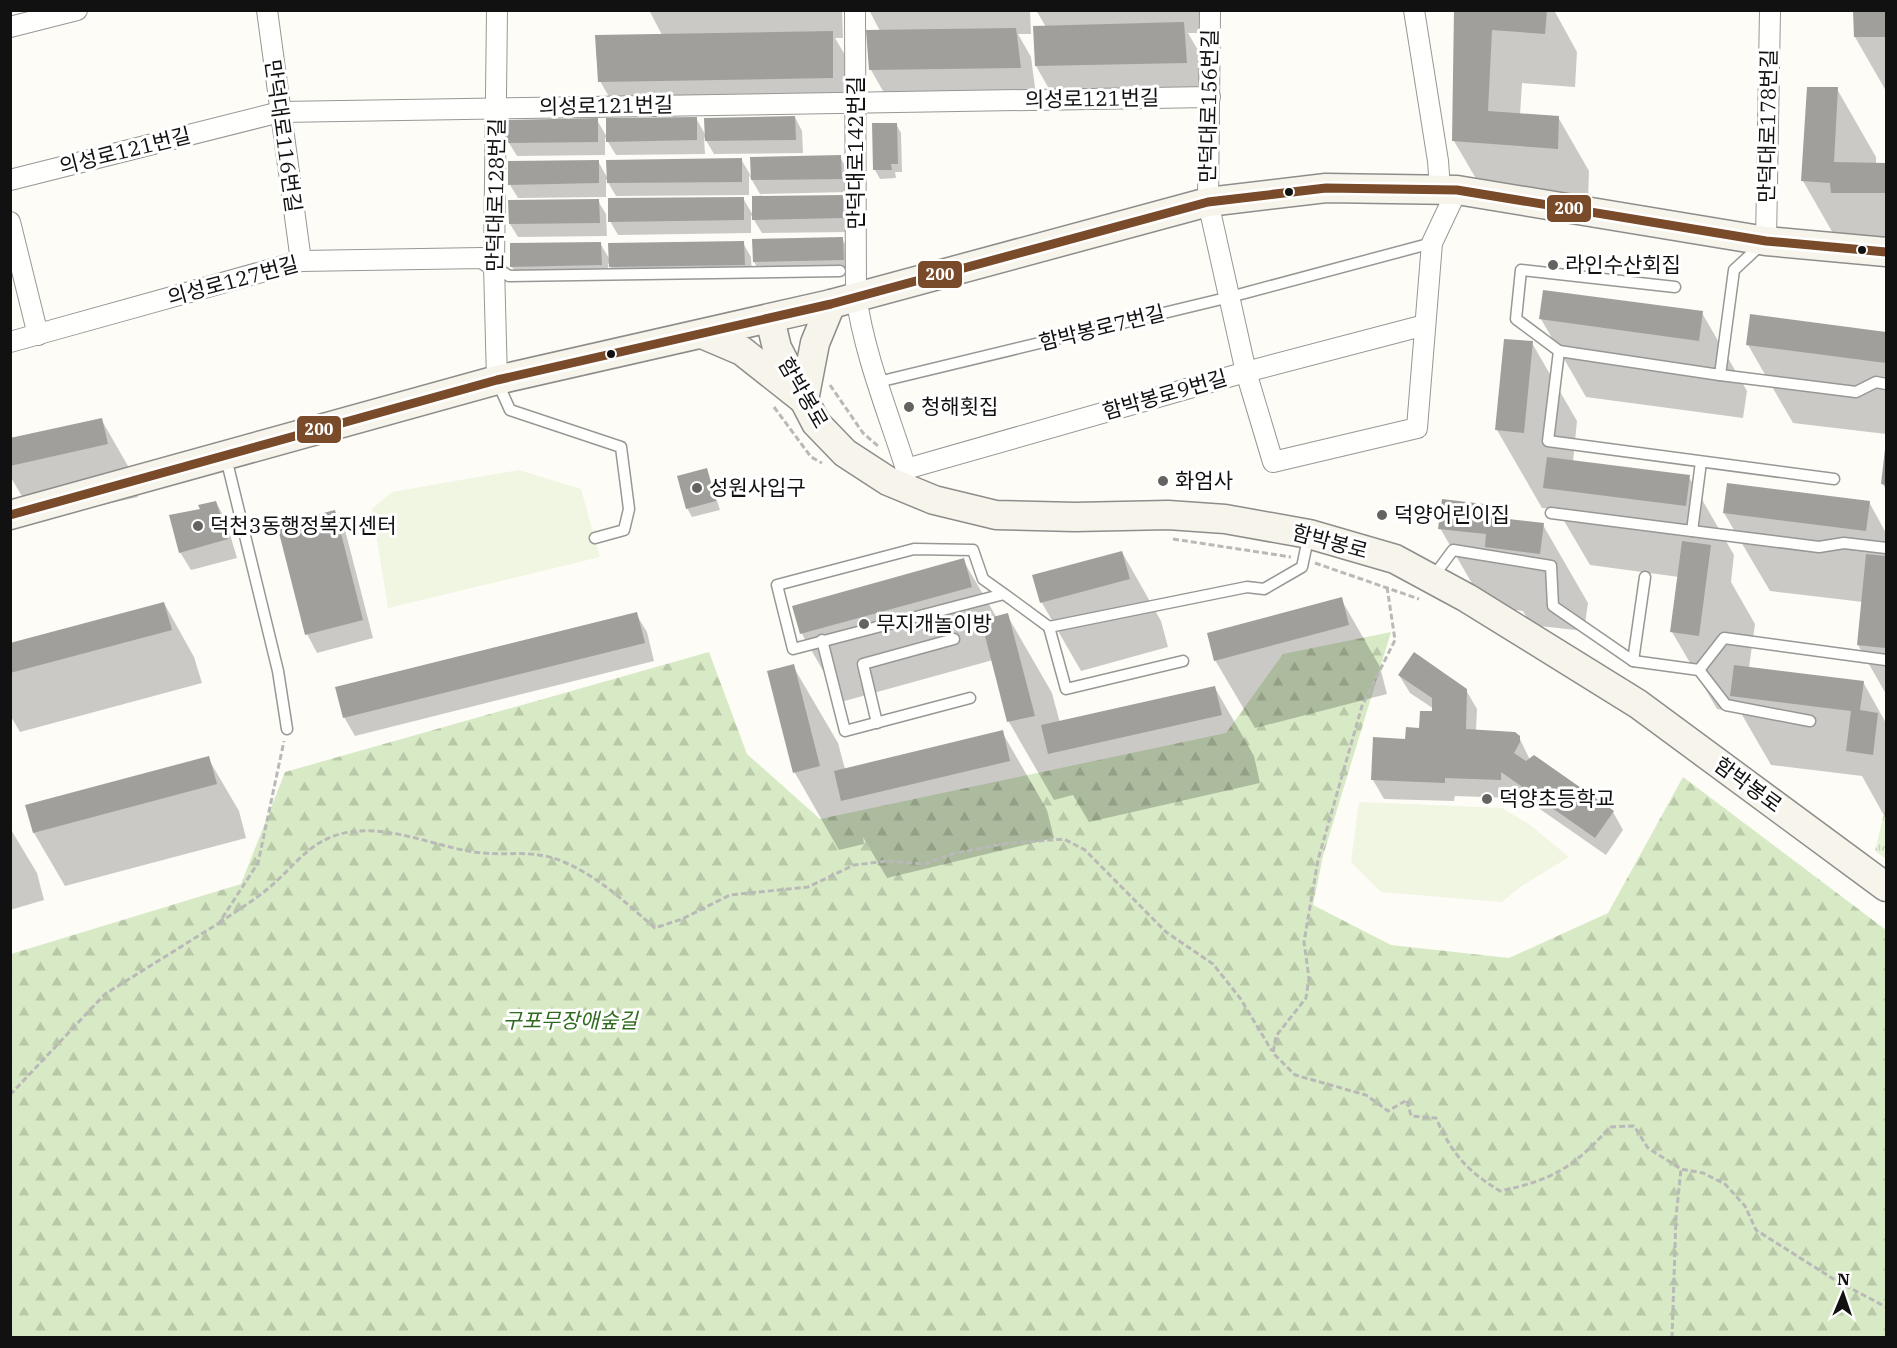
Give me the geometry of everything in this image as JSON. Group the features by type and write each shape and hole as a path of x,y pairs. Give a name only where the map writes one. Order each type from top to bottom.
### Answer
{"main road":[{"path":"10,514 497,380 770,319 1208,202 1326,188 1448,189 1766,241 1887,252"},
{"path":"702,333 742,351 804,400 815,342 844,299"},
{"name":"함박봉로","path":"770,319 777,348 816,423 845,453 905,478 934,500 996,515 1168,515 1225,519 1306,547 1395,559 1429,591 1638,704 1887,888"}],"street":[{"path":"10,27 77,10"},
{"name":"만덕대로116번길","path":"267,10 300,261"},
{"name":"만덕대로128번길","path":"497,380 494,266 498,10"},
{"name":"만덕대로142번길","path":"855,10 857,104 844,299 859,316 878,382"},
{"name":"만덕대로156번길","path":"1210,10 1208,202 1246,372 1273,462 1417,428 1425,325"},
{"path":"1414,10 1438,161 1448,189 1432,243 1425,325"},
{"name":"만덕대로178번길","path":"1766,241 1770,10"},
{"name":"의성로121번길","path":"10,180 280,112 1210,97"},
{"path":"10,222 38,335"},
{"name":"의성로127번길","path":"10,342 300,261 482,258 494,266"},
{"name":"함박봉로9번길","path":"905,478 1246,372 1425,325"},
{"path":"878,382 905,478"}],"lane":[{"path":"1720,375 1734,270 1766,241"},
{"name":"함박봉로7번길","path":"878,382 1230,297 1432,243"},
{"path":"494,266 509,276 840,271"},
{"path":"1675,287 1521,270 1516,319 1558,351 1856,392 1876,382 1887,384"},
{"path":"1558,351 1548,441 1834,479"},
{"path":"497,380 510,410 621,447 629,509 624,530 595,538"},
{"path":"225,456 278,671 287,729"},
{"path":"1692,531 1701,462"},
{"path":"1551,513 1820,547 1844,543 1887,548"},
{"path":"1049,627 1247,586 1264,589 1302,567 1306,547"},
{"path":"1004,594 793,649 777,585 914,549 972,550 983,579 1004,594 1049,627 1066,689 1183,661"},
{"path":"1429,591 1453,550 1551,566 1553,606 1633,661 1699,670 1726,705 1810,721"},
{"path":"1633,661 1645,577"},
{"path":"1699,670 1724,638 1887,660"},
{"path":"878,723 863,664 954,639"},
{"path":"822,640 845,731 970,698"}],"path":[{"path":"828,379 832,389 862,433 880,447"},
{"path":"772,404 811,457 828,466"},
{"path":"1164,537 1306,547 1387,586 1429,591"},
{"path":"1273,1053 1276,1036 1306,998 1309,978 1304,942 1318,861 1362,706 1395,640 1387,586"},
{"path":"219,923 258,863 287,729"},
{"path":"10,1095 105,994 219,923 271,887 303,855 330,837 354,832 396,833 472,852 499,855 539,852 599,880 655,928 682,919 730,895 807,886 854,865 888,861 925,864 952,854 1002,844 1064,839 1085,850 1166,932 1213,964 1240,998 1273,1053 1295,1075 1366,1095 1388,1111 1407,1100 1411,1116 1436,1118 1448,1146 1475,1176 1500,1191 1536,1184 1565,1169 1587,1153 1610,1127 1634,1126 1648,1148 1682,1169 1703,1173 1725,1184 1745,1206 1756,1230 1835,1280 1887,1307"},
{"path":"1672,1338 1676,1217 1682,1169"}],"green space":[{"path":"519,470 581,489 600,557 388,608 372,509 392,492"},
{"name":"구포무장애숲길","path":"1391,632 1323,856 1313,905 1391,945 1509,958 1608,913 1683,777 1886,930 1886,1337 11,1337 11,954 241,884 285,772 709,652 747,754 820,819 1226,733 1283,654"},
{"path":"1359,802 1502,808 1530,825 1569,857 1520,887 1502,902 1381,892 1351,862"},
{"path":"1886,805 1886,859 1875,851"}],"building":[{"path":"1454,10 1547,10 1545,34 1492,30 1488,111 1559,116 1558,149 1452,141"},
{"path":"1853,10 1886,10 1886,37 1854,37"},
{"path":"1184,22 1187,63 1035,66 1033,26"},
{"path":"1016,28 1021,68 869,70 866,30"},
{"path":"833,31 833,78 598,82 595,35"},
{"path":"1807,87 1838,87 1834,162 1886,163 1886,193 1831,193 1830,183 1801,181"},
{"path":"795,116 796,140 705,141 704,118"},
{"path":"697,117 697,140 606,142 606,118"},
{"path":"598,118 598,142 507,143 507,120"},
{"path":"872,123 897,123 898,164 891,164 892,170 873,170"},
{"path":"841,155 842,179 751,180 750,157"},
{"path":"742,158 742,182 607,183 606,160"},
{"path":"599,160 599,183 508,185 508,161"},
{"path":"843,195 843,218 752,220 752,196"},
{"path":"744,197 744,220 608,222 608,198"},
{"path":"599,199 600,223 509,224 508,200"},
{"path":"843,237 844,260 753,262 752,239"},
{"path":"744,241 745,265 609,267 608,243"},
{"path":"601,242 602,265 510,267 510,243"},
{"path":"1543,290 1703,311 1699,341 1539,319"},
{"path":"1750,314 1886,332 1886,363 1746,345"},
{"path":"1504,339 1533,341 1524,433 1495,430"},
{"path":"102,418 108,444 10,466 10,438"},
{"path":"1886,449 1886,485 1881,484"},
{"path":"1547,457 1690,475 1686,506 1543,488"},
{"name":"성원사입구","path":"707,468 716,501 686,509 677,476"},
{"path":"1727,483 1870,501 1866,531 1723,513"},
{"path":"1442,499 1492,505 1491,517 1544,523 1540,554 1485,547 1486,534 1438,529"},
{"path":"216,501 228,539 179,553 169,515 200,509 198,505"},
{"path":"335,510 363,620 305,635 277,525"},
{"path":"1682,541 1711,545 1699,636 1670,632"},
{"path":"1122,551 1130,579 1040,603 1032,575"},
{"path":"1866,554 1886,556 1885,648 1857,645"},
{"path":"964,558 972,587 800,634 792,606"},
{"path":"1342,597 1349,625 1214,661 1207,633"},
{"path":"164,602 172,630 10,673 10,643"},
{"path":"637,612 645,643 343,718 335,687"},
{"path":"1008,613 1035,716 1007,722 981,620"},
{"path":"1414,652 1467,689 1466,729 1515,732 1520,736 1520,742 1514,753 1526,761 1534,755 1614,811 1595,838 1501,772 1501,780 1445,778 1445,783 1371,780 1373,737 1405,739 1406,727 1419,728 1420,711 1432,711 1432,698 1398,675"},
{"path":"794,664 820,766 793,773 767,671"},
{"path":"1734,665 1864,681 1860,710 1878,713 1873,755 1846,751 1851,711 1730,696"},
{"path":"1215,686 1222,715 1048,754 1041,725"},
{"path":"1003,730 1010,761 841,801 834,771"},
{"path":"209,756 217,784 33,833 25,805"}],"transit line":[{"name":"200","path":"10,515 497,380 831,304 1208,202 1326,188 1457,190 1766,241 1886,252"}],"place":[{"name":"라인수산회집","path":"1553,265"},
{"name":"청해횟집","path":"909,407"},
{"name":"화엄사","path":"1163,481"},
{"name":"성원사입구","path":"697,488"},
{"name":"덕양어린이집","path":"1382,515"},
{"name":"덕천3동행정복지센터","path":"198,526"},
{"name":"무지개놀이방","path":"864,624"},
{"name":"덕양초등학교","path":"1487,799"}]}
